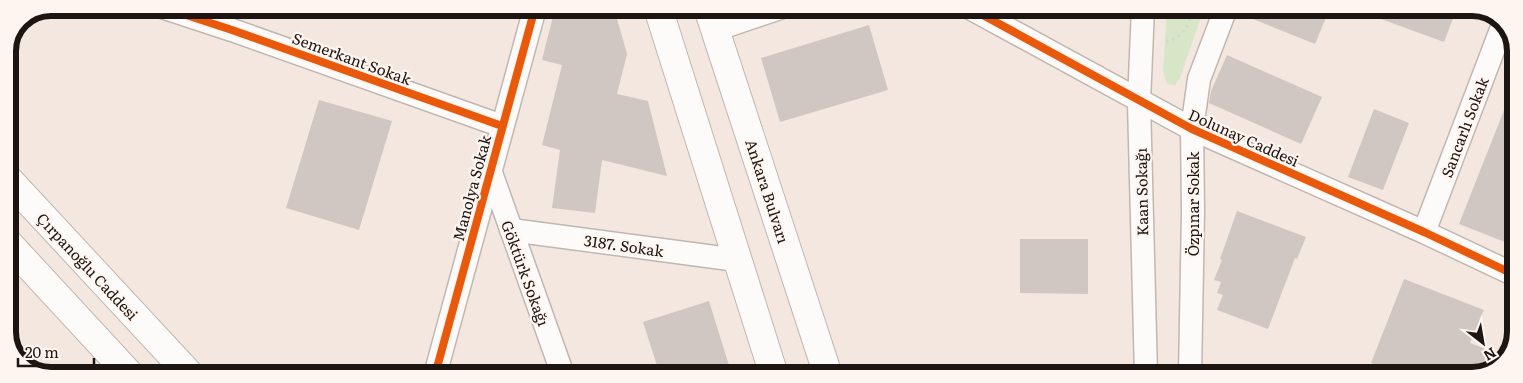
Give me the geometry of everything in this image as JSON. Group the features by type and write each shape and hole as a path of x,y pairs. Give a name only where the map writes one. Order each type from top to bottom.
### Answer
{"main road":[{"path":"661,16 771,367"},
{"name":"Ankara Bulvarı","path":"712,19 825,367"},
{"name":"Çırpanoğlu Caddesi","path":"16,188 183,367"},
{"path":"16,252 123,367"}],"street":[{"name":"Semerkant Sokak","path":"189,16 502,126"},
{"name":"Manolya Sokak","path":"437,367 532,16"},
{"path":"712,19 731,16"},
{"name":"Dolunay Caddesi","path":"984,16 1139,102 1192,129 1424,232 1507,272"},
{"name":"Kaan Sokağı","path":"1143,16 1139,102 1146,367"},
{"name":"Özpınar Sokak","path":"1190,367 1193,211 1192,129 1199,78 1223,16"},
{"name":"Sancarlı Sokak","path":"1424,232 1500,31"},
{"name":"Göktürk Sokağı","path":"490,170 560,367"},
{"name":"3187. Sokak","path":"511,230 737,260"}],"path":[{"path":"1142,44 1175,40 1192,20 1192,16"}],"green space":[{"path":"1166,16 1201,16 1180,78 1175,85 1167,84 1163,72"}],"building":[{"path":"553,16 616,16 627,54 617,94 648,101 667,176 602,160 595,213 552,208 560,150 542,145 562,65 542,60"},
{"path":"1245,16 1327,16 1315,44"},
{"path":"1373,16 1454,16 1444,42"},
{"path":"869,25 888,90 780,122 761,58"},
{"path":"1227,55 1322,97 1301,144 1209,103 1211,91"},
{"path":"319,100 392,121 359,230 286,208"},
{"path":"1507,103 1507,243 1459,224"},
{"path":"1374,109 1409,123 1383,190 1348,177"},
{"path":"1237,211 1306,237 1297,259 1295,258 1268,329 1217,310 1223,295 1217,293 1221,282 1214,280"},
{"path":"1020,239 1088,239 1088,294 1020,293"},
{"path":"1404,279 1484,310 1470,343 1499,354 1493,360 1483,365 1472,367 1382,367 1371,363"},
{"path":"709,301 730,367 657,367 643,322"}],"cycle path":[{"path":"189,16 502,126"},
{"path":"437,367 533,16"},
{"path":"985,16 1192,129 1424,232 1507,271"}]}
